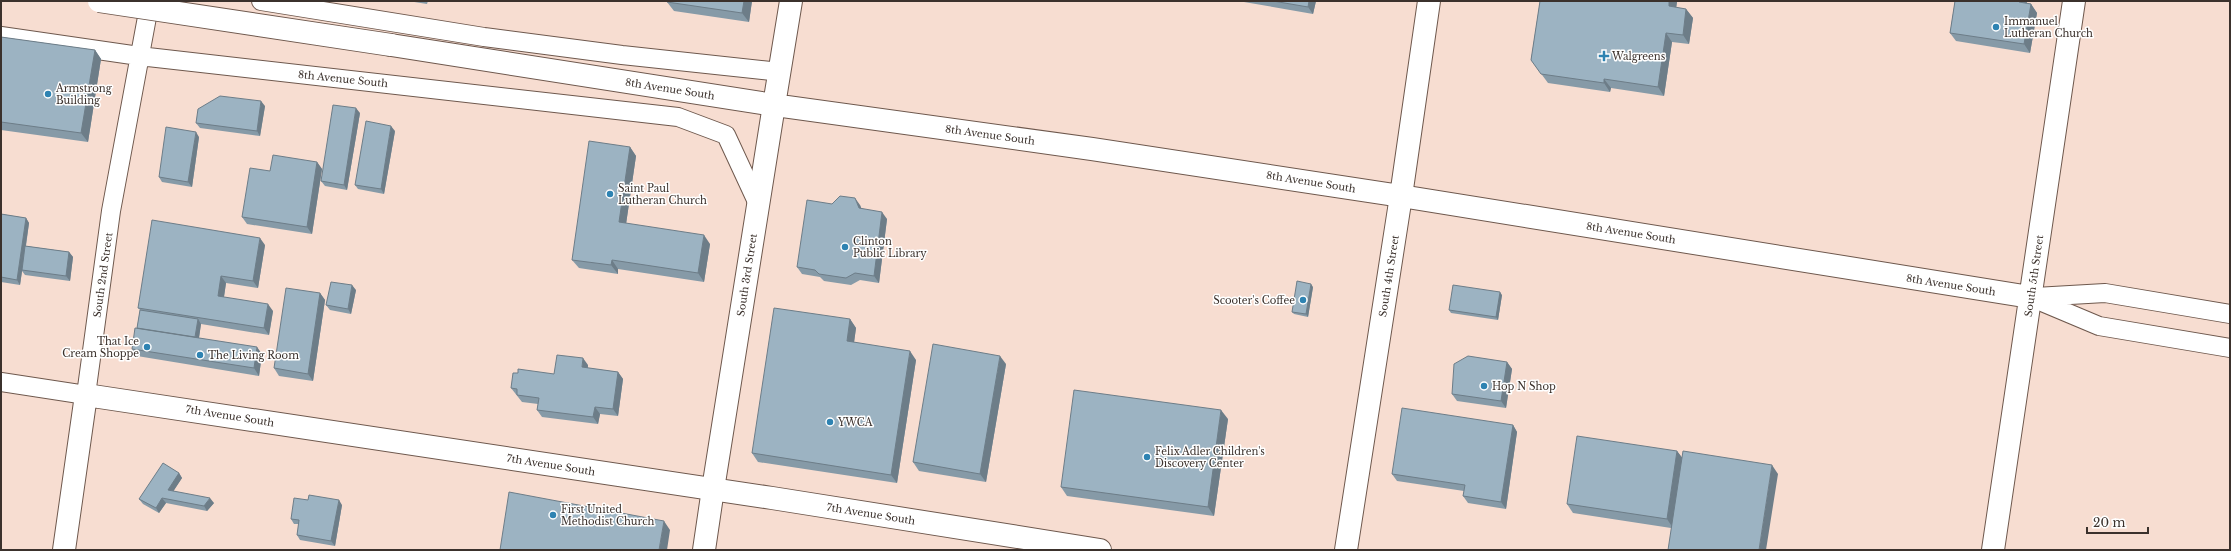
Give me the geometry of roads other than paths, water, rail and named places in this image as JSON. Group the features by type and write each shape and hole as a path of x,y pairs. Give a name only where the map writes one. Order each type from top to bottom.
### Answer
{"main road":[{"name":"8th Avenue South","path":"100,1 774,105 1092,149 1401,196 2030,297"},
{"name":"South 3rd Street","path":"704,550 791,1"},
{"name":"South 4th Street","path":"1346,550 1401,196 1429,1"},
{"name":"South 5th Street","path":"1993,550 2074,1"},
{"name":"7th Avenue South","path":"86,395 713,489 1100,550"},
{"name":"South 2nd Street","path":"64,550 86,395"}],"street":[{"name":"South 2nd Street","path":"86,395 111,211 150,1"},
{"path":"261,1 492,38 622,55 780,72"},
{"name":"8th Avenue South","path":"1,36 139,56 678,117 726,135 758,204"},
{"name":"8th Avenue South","path":"2030,297 2105,293 2230,314"},
{"path":"2030,297 2099,326 2230,348"},
{"name":"7th Avenue South","path":"1,382 86,395"}],"place":[{"name":"Immanuel Lutheran Church","path":"1996,27"},
{"name":"Walgreens","path":"1604,56"},
{"name":"Armstrong Building","path":"48,94"},
{"name":"Saint Paul Lutheran Church","path":"610,194"},
{"name":"Clinton Public Library","path":"845,247"},
{"name":"Scooter's Coffee","path":"1303,300"},
{"name":"That Ice Cream Shoppe","path":"147,347"},
{"name":"The Living Room","path":"200,355"},
{"name":"Hop N Shop","path":"1484,386"},
{"name":"YWCA","path":"830,422"},
{"name":"Felix Adler Children's Discovery Center","path":"1147,457"},
{"name":"First United Methodist Church","path":"553,515"}]}
